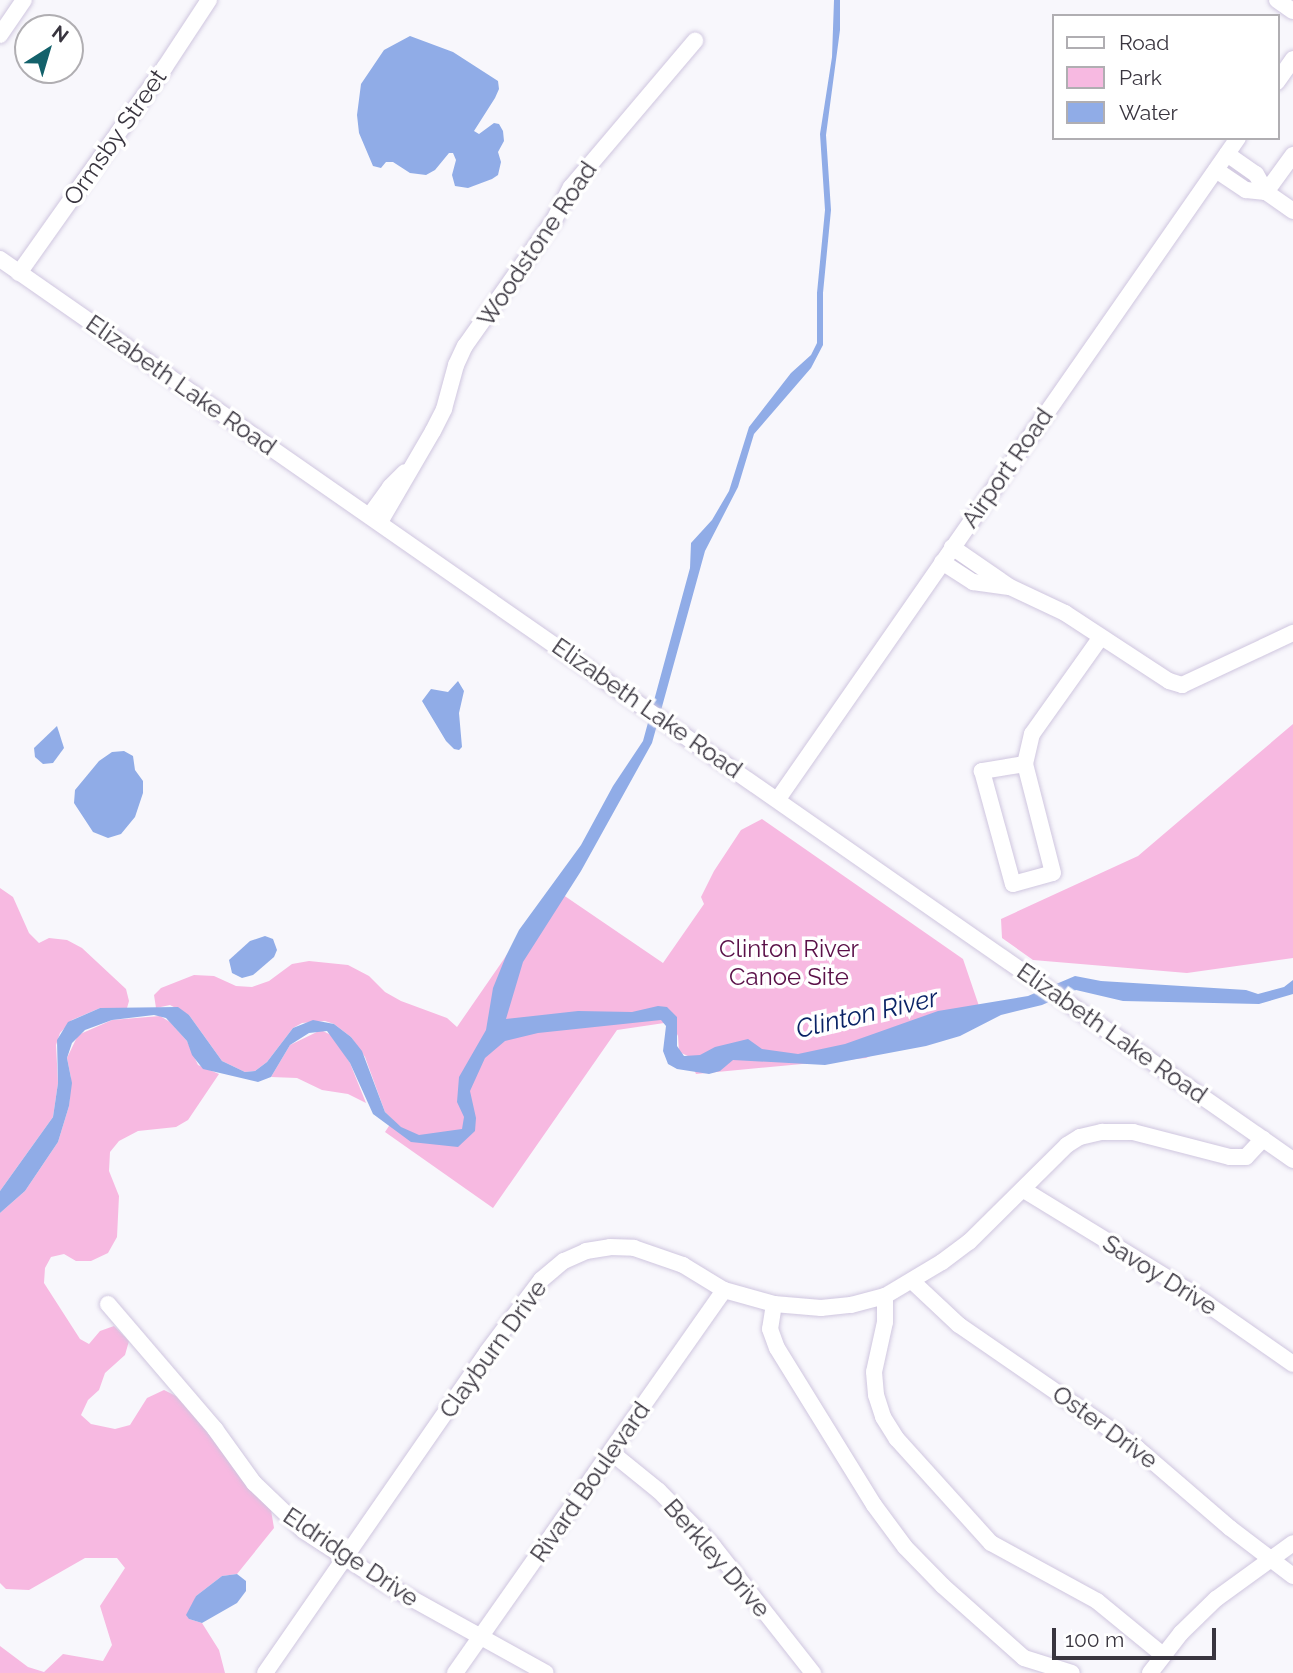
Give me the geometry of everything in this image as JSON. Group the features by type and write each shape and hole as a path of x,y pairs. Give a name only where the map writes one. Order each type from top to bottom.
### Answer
{"street":[{"path":"0,36 24,0"},
{"name":"Ormsby Street","path":"19,273 165,67 209,0"},
{"path":"1277,0 1293,11"},
{"name":"Woodstone Road","path":"375,519 390,487 412,466 444,409 456,365 465,346 554,220 571,187 695,41"},
{"path":"1279,79 1293,59"},
{"name":"Airport Road","path":"778,799 1237,140"},
{"path":"1227,154 1256,174 1266,192 1293,211"},
{"path":"1266,192 1293,155"},
{"path":"1216,170 1246,190 1266,192"},
{"name":"Elizabeth Lake Road","path":"0,259 1047,986 1293,1160"},
{"path":"953,547 1010,587 1065,613 1168,681 1182,685 1293,633"},
{"path":"942,562 973,582 1010,587"},
{"path":"1025,764 982,771 1013,884 1053,873 1025,764 1032,734 1101,637"},
{"name":"Clayburn Drive","path":"265,1673 494,1342 541,1280 564,1261 586,1251 610,1247 634,1248 684,1265 724,1290 774,1304 821,1308 884,1296 913,1282 969,1242 1067,1145 1080,1137 1102,1132 1133,1132 1230,1157 1246,1157 1263,1139"},
{"name":"Savoy Drive","path":"1024,1190 1187,1290 1293,1364"},
{"name":"Oster Drive","path":"913,1282 959,1325 1137,1448 1268,1560 1293,1576"},
{"name":"Rivard Boulevard","path":"455,1673 724,1290"},
{"path":"884,1296 885,1322 874,1372 876,1395 883,1416 897,1439 991,1543 1097,1601 1163,1655"},
{"name":"Eldridge Drive","path":"108,1304 215,1429 254,1483 279,1510 345,1559 546,1673"},
{"path":"774,1304 770,1329 776,1348 874,1505 905,1547 943,1587 1024,1658 1072,1673"},
{"name":"Berkley Drive","path":"612,1453 659,1491 713,1546 813,1673"},
{"path":"1150,1673 1163,1655 1216,1598 1293,1543"}],"green space":[{"path":"1293,724 1293,958 1187,973 1033,960 1002,938 1001,919 1138,856"},
{"name":"Clinton River Canoe Site","path":"762,819 963,959 979,1006 866,1058 696,1074 688,1056 679,1052 678,1036 671,1022 617,1030 493,1208 385,1132 393,1120 385,1112 365,1057 351,1037 334,1024 325,1021 302,1023 293,1028 267,1062 255,1071 245,1072 222,1061 189,1015 170,1005 156,1008 154,995 161,988 194,975 214,976 236,986 252,987 269,981 292,964 309,961 348,965 369,976 385,992 401,1001 447,1018 457,1027 553,888 663,963 704,904 701,897 714,871 741,830"},
{"path":"0,888 13,897 29,933 39,943 49,938 67,940 82,948 126,989 129,1001 127,1008 100,1008 72,1020 60,1033 56,1045 58,1083 53,1117 0,1191"},
{"path":"160,1016 170,1022 187,1041 198,1065 219,1074 188,1120 176,1127 138,1131 119,1141 110,1152 109,1171 119,1196 117,1237 108,1253 91,1261 76,1261 64,1254 51,1257 45,1268 44,1283 80,1339 89,1344 100,1331 114,1326 129,1341 125,1355 105,1373 99,1390 88,1400 81,1415 91,1424 115,1429 130,1425 147,1398 164,1390 180,1398 271,1510 274,1528 237,1574 222,1576 196,1596 189,1619 202,1623 219,1650 225,1673 0,1673 0,1646 28,1667 44,1672 63,1654 103,1661 112,1645 100,1606 125,1568 117,1558 85,1558 29,1590 6,1589 0,1583 0,1213 25,1191 58,1142 69,1106 71,1078 67,1058 78,1035 112,1020"},
{"path":"321,1030 333,1036 350,1063 366,1103 348,1094 322,1090 297,1078 271,1077 290,1045"}],"water":[{"path":"834,0 840,0 840,30 826,135 831,210 823,293 823,345 811,368 754,434 738,487 705,551 652,743 581,871 523,962 506,1019 578,1011 632,1012 658,1006 667,1007 677,1017 677,1046 684,1056 700,1055 715,1047 748,1039 762,1049 798,1054 845,1044 938,1011 1028,996 1075,976 1101,981 1246,990 1258,994 1284,987 1293,980 1293,994 1259,1004 1123,1001 1076,990 1042,1005 1001,1015 960,1036 926,1046 825,1065 733,1060 720,1071 709,1074 677,1069 668,1064 663,1051 666,1026 661,1020 538,1033 505,1041 485,1058 470,1091 476,1118 475,1131 458,1147 411,1142 373,1114 350,1063 327,1031 309,1033 290,1045 271,1077 258,1082 203,1069 192,1055 187,1041 166,1018 154,1015 112,1020 85,1030 72,1043 67,1058 72,1083 69,1106 58,1142 25,1191 0,1213 0,1191 53,1117 58,1083 57,1040 68,1022 100,1008 178,1007 189,1015 222,1061 245,1072 255,1071 267,1062 293,1028 313,1020 334,1024 351,1037 362,1051 385,1112 401,1127 419,1135 462,1129 464,1117 457,1102 459,1077 486,1030 493,988 506,956 519,930 581,845 613,786 643,741 690,568 691,543 712,520 729,491 749,427 791,373 811,355 817,343 817,293 825,210 820,134 832,57"},
{"path":"410,36 453,52 498,81 499,89 495,98 474,131 479,134 494,123 499,124 503,131 504,141 498,152 501,162 498,175 492,179 468,188 455,186 452,175 456,160 453,153 449,153 435,170 426,175 410,173 393,162 386,162 381,168 373,166 359,133 357,115 361,84 384,50"},
{"path":"458,681 464,691 459,713 462,747 459,750 446,741 422,701 431,689 448,692"},
{"path":"57,726 64,748 53,763 43,764 35,757 34,748"},
{"path":"124,751 133,756 135,770 143,781 143,793 135,817 121,834 108,838 93,832 74,803 75,790 99,761 112,752"},
{"path":"265,936 273,939 277,950 274,957 253,975 242,978 232,973 229,960 250,941"},
{"path":"237,1574 246,1581 246,1591 237,1603 202,1623 189,1619 186,1615 196,1596 222,1576"}],"water label":[{"name":"Clinton River","path":"867,1014"}]}
